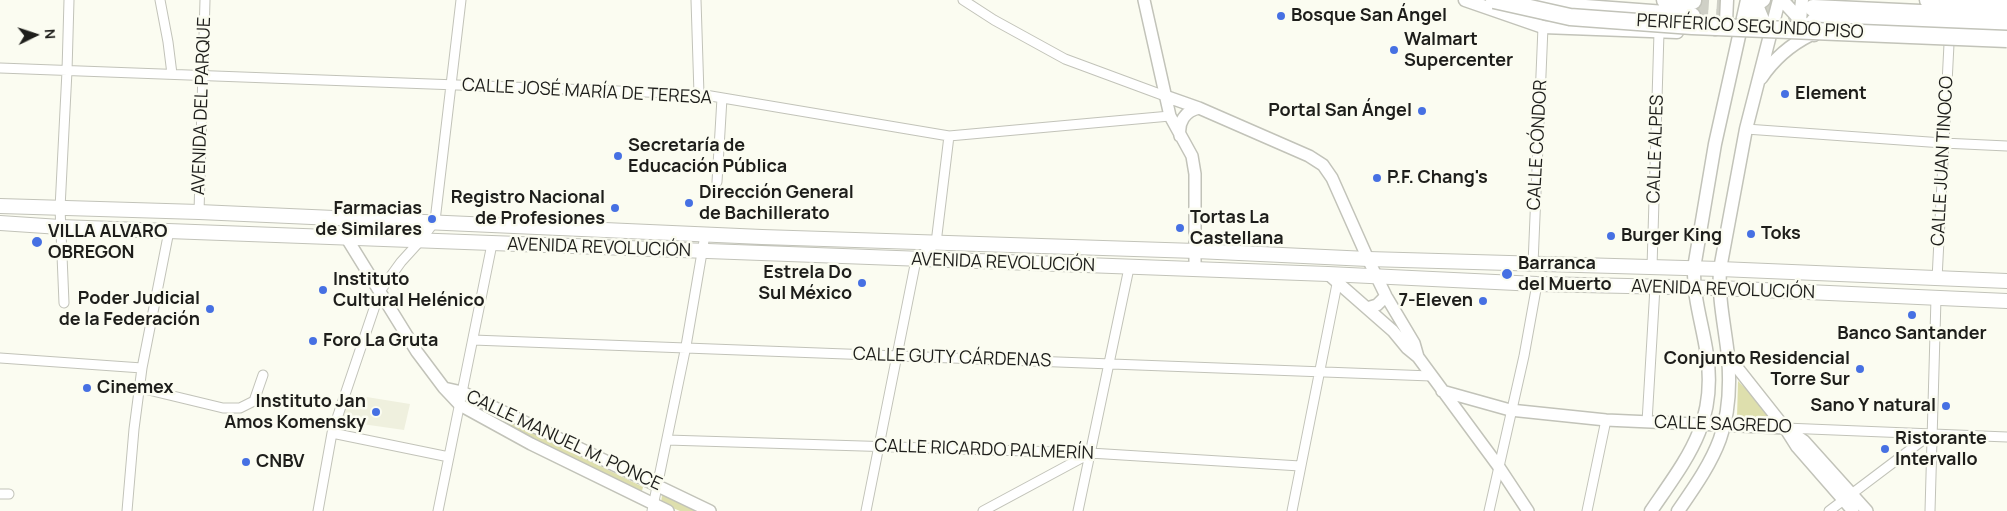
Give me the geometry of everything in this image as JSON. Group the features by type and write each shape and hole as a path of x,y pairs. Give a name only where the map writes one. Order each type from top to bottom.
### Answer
{"highway":[{"name":"PERIFÉRICO SEGUNDO PISO","path":"1494,0 1570,18 1692,26 2007,39"},
{"path":"1538,0 1572,7 1693,9 1665,0"},
{"path":"1928,0 2007,3"},
{"path":"1809,20 2007,17"},
{"path":"1809,20 2007,30"}],"main road":[{"path":"1465,0 1544,27 1769,34 1809,20"},
{"path":"1708,32 1726,22 1727,0"},
{"path":"1678,511 1702,477 1715,452 1725,426 1728,402 1728,356 1718,288 1720,269 1746,129 1769,34 1780,0 1809,20 1949,44 2007,46"},
{"path":"1755,1 1769,34"},
{"path":"1650,511 1689,455 1703,425 1709,384 1707,356 1693,288 1694,268 1716,144 1739,34 1755,1"},
{"path":"1758,85 1767,70 1779,56 1794,44 1809,20"},
{"name":"AVENIDA REVOLUCIÓN","path":"0,206 435,221 705,235 1196,250 1368,259 1694,268 2007,281"},
{"path":"278,216 278,235"},
{"name":"AVENIDA REVOLUCIÓN","path":"0,223 492,244 1195,270 1332,279 1377,276 1537,284 1718,288 2007,301"}],"street":[{"path":"64,303 60,208 67,71 68,0"},
{"path":"160,0 172,74"},
{"name":"AVENIDA DEL PARQUE","path":"199,212 205,0"},
{"path":"318,511 332,433 380,291 401,262 422,240 435,221 461,0"},
{"path":"696,0 699,94"},
{"path":"963,0 994,20 1065,60 1199,108 1309,156 1323,165 1332,178 1368,259 1386,296 1414,344 1418,357"},
{"path":"1144,0 1170,116 1192,156 1195,174 1195,270"},
{"name":"CALLE CÓNDOR","path":"1533,264 1544,27"},
{"name":"CALLE ALPES","path":"1652,267 1659,32"},
{"name":"CALLE JUAN TINOCO","path":"1937,279 1949,44"},
{"name":"CALLE JOSÉ MARÍA DE TERESA","path":"0,68 699,94 949,136 1170,116"},
{"path":"717,182 722,98"},
{"path":"1170,116 1178,113 1182,102"},
{"path":"1180,136 1182,120 1189,112 1199,108"},
{"path":"1746,129 2007,146"},
{"path":"866,511 916,260 936,243 949,136"},
{"path":"127,511 134,429 142,368 169,231"},
{"path":"653,508 686,346 705,235"},
{"name":"CALLE MANUEL M. PONCE","path":"346,237 417,352 444,388 460,405 653,508 668,511"},
{"path":"438,511 492,244"},
{"path":"1078,511 1129,268"},
{"path":"1332,279 1367,308 1418,357 1499,467 1528,511"},
{"path":"1292,511 1318,373 1332,279"},
{"path":"1489,511 1510,410 1524,356 1537,284"},
{"path":"1647,422 1655,287"},
{"path":"1367,308 1377,305 1386,296"},
{"path":"1930,511 1936,298"},
{"name":"CALLE GUTY CÁRDENAS","path":"473,340 686,346 897,357 1431,376"},
{"path":"1728,356 1785,428 1804,441 1847,497 1853,511"},
{"path":"0,358 142,368"},
{"path":"140,388 223,408 240,408 254,401 264,375"},
{"name":"CALLE MANUEL M. PONCE","path":"444,388 462,392 710,511"},
{"name":"CALLE SAGREDO","path":"1442,391 1510,410 1606,420 2007,437"},
{"path":"1587,511 1606,420"},
{"path":"332,433 449,458"},
{"path":"1829,511 1931,434"},
{"name":"CALLE RICARDO PALMERÍN","path":"667,440 1090,453 1300,466"},
{"path":"984,511 1090,453"},
{"path":"1847,497 1866,511"}],"shaded area":[{"name":"Instituto Jan Amos Komensky","path":"348,394 410,404 404,430 341,421"}],"green space":[{"path":"1738,381 1775,418 1737,418"},
{"path":"471,403 643,487 641,495 496,420"},
{"path":"662,495 698,511 680,511 661,503"}],"tunnel":[{"path":"1693,1 1793,7"},
{"path":"1692,16 1814,22"}],"place":[{"name":"Bosque San Ángel","path":"1281,16"},
{"name":"Walmart Supercenter","path":"1394,50"},
{"name":"Element","path":"1785,94"},
{"name":"Portal San Ángel","path":"1422,111"},
{"name":"Secretaría de Educación Pública","path":"618,156"},
{"name":"P.F. Chang's","path":"1377,178"},
{"name":"Dirección General de Bachillerato","path":"689,203"},
{"name":"Registro Nacional de Profesiones","path":"615,208"},
{"name":"Farmacias de Similares","path":"432,219"},
{"name":"Tortas La Castellana","path":"1180,228"},
{"name":"Toks","path":"1751,234"},
{"name":"Burger King","path":"1611,236"},
{"name":"VILLA ALVARO OBREGON","path":"37,242"},
{"name":"Barranca del Muerto","path":"1507,274"},
{"name":"Estrela Do Sul México","path":"862,283"},
{"name":"Instituto Cultural Helénico","path":"323,290"},
{"name":"7-Eleven","path":"1483,301"},
{"name":"Poder Judicial de la Federación","path":"210,309"},
{"name":"Banco Santander","path":"1912,315"},
{"name":"Foro La Gruta","path":"313,341"},
{"name":"Conjunto Residencial Torre Sur","path":"1860,369"},
{"name":"Cinemex","path":"87,388"},
{"name":"Sano Y natural","path":"1946,406"},
{"name":"Instituto Jan Amos Komensky","path":"376,412"},
{"name":"Ristorante Intervallo","path":"1885,449"},
{"name":"CNBV","path":"246,462"}]}
